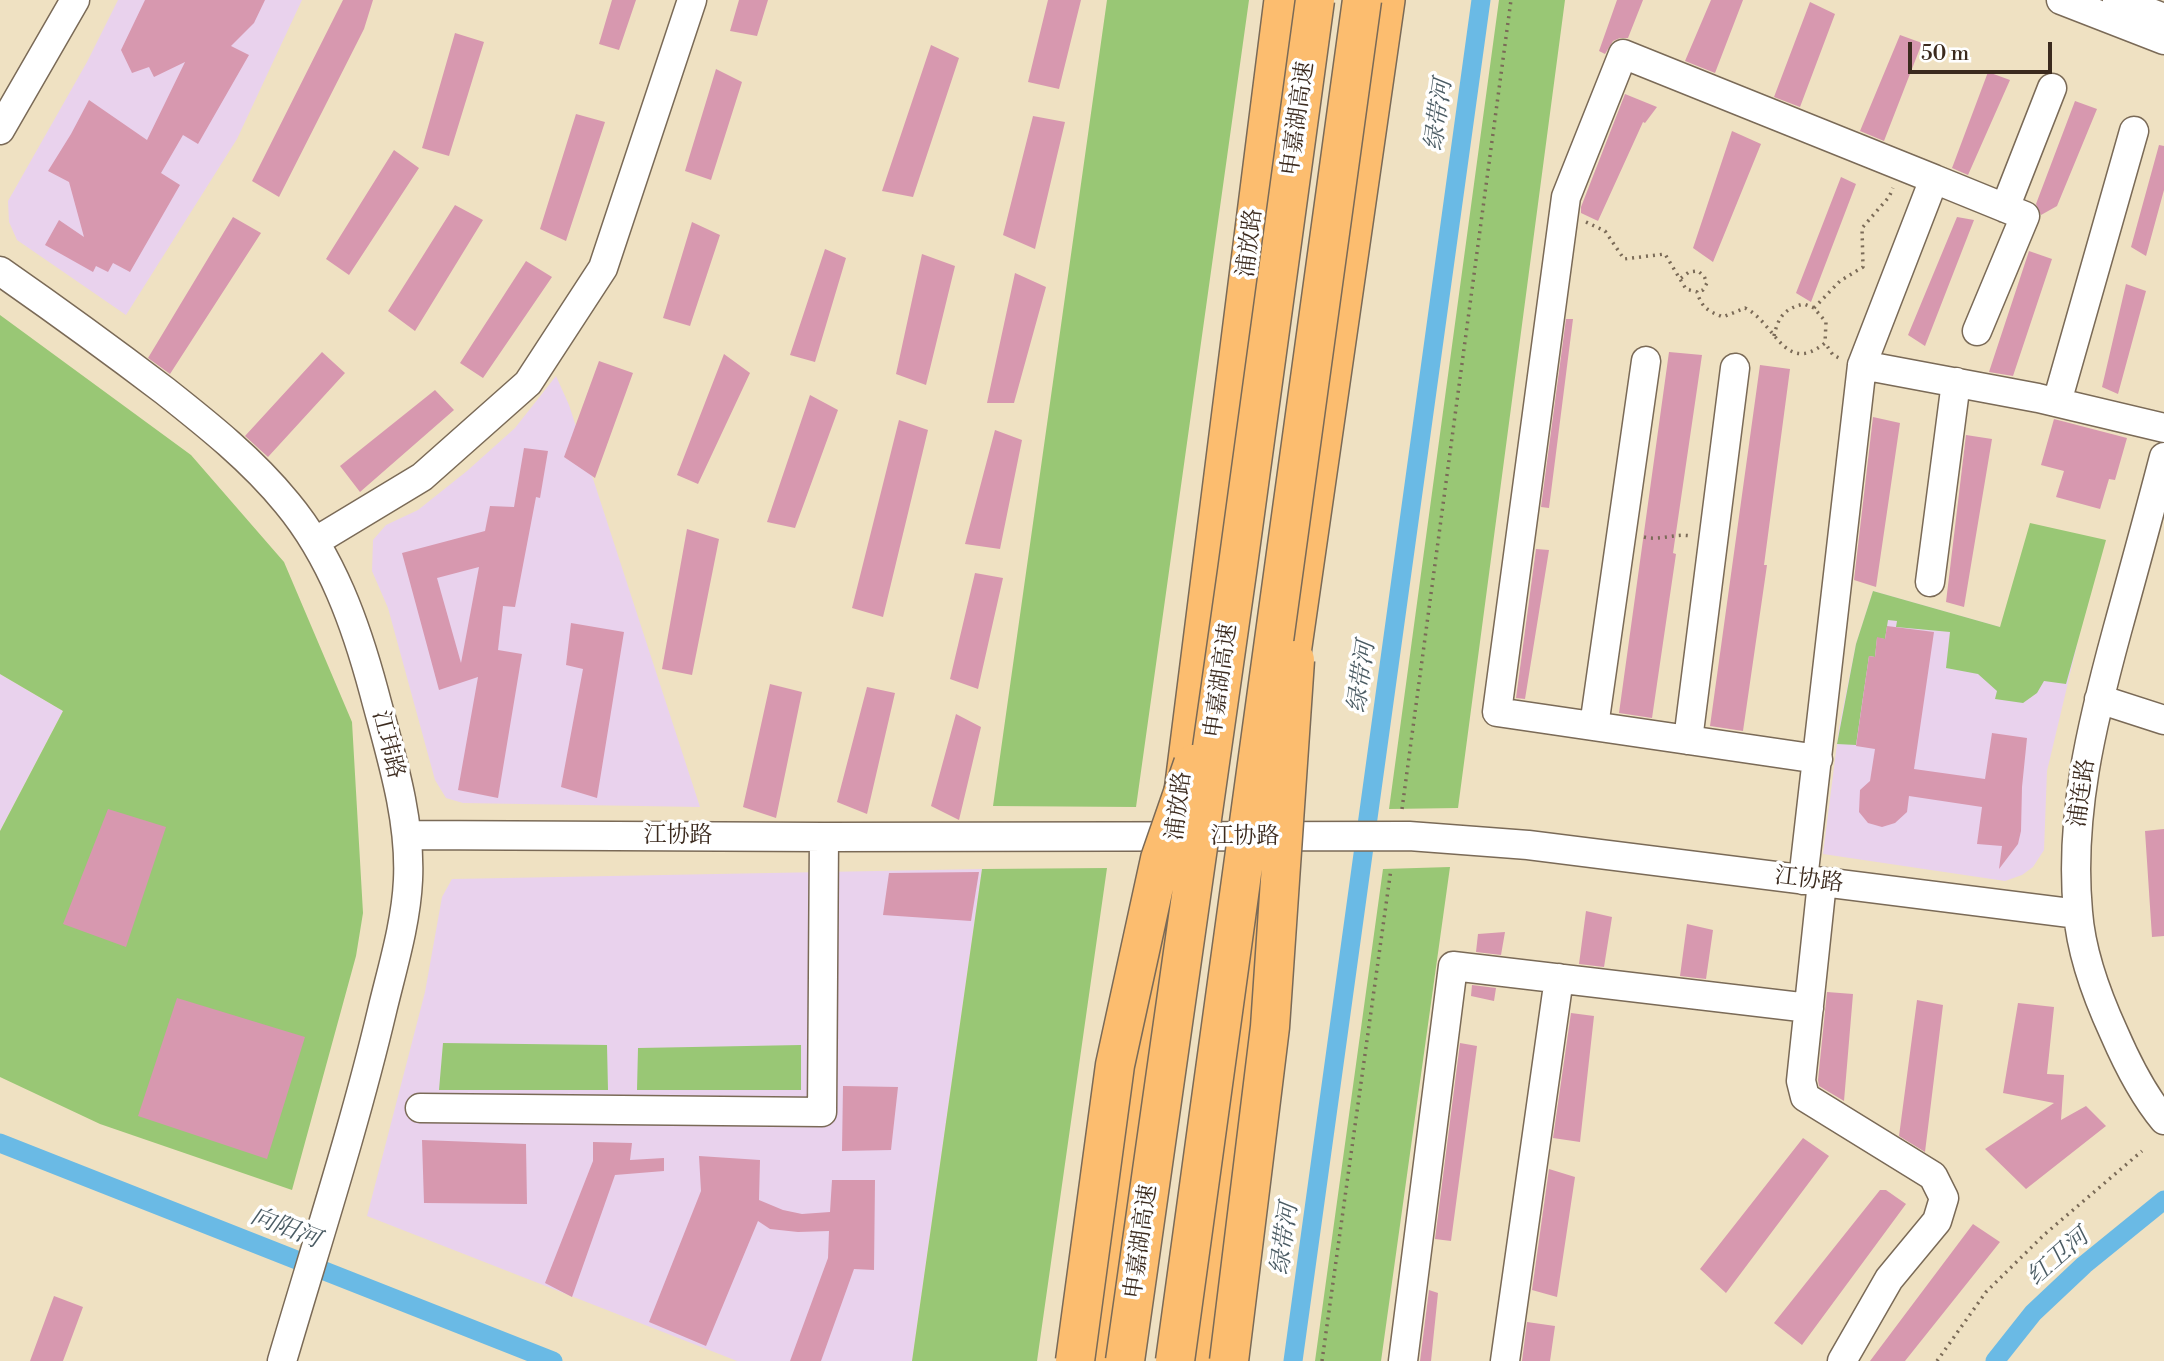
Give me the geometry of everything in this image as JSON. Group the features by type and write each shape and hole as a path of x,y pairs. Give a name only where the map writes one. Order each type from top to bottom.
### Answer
{"highway":[{"name":"申嘉湖高速","path":"1125,1361 1315,0"},
{"name":"申嘉湖高速","path":"1175,1361 1362,0"},
{"path":"1228,1361 1270,1027 1299,592 1299,461"},
{"path":"1075,1361 1115,1065 1160,859 1222,680"}],"main road":[{"name":"浦放路","path":"1103,1361 1176,837 1282,0"},
{"path":"1195,1361 1387,0"}],"street":[{"path":"0,130 75,0"},
{"path":"316,541 422,477 528,383 603,268 692,0"},
{"path":"2061,0 2164,40"},
{"path":"2117,0 2164,18"},
{"path":"1818,759 1497,712 1566,197 1623,54 2025,216 1977,331"},
{"path":"2005,208 2052,88"},
{"path":"2057,402 2134,131"},
{"path":"1842,1361 1889,1279 1937,1221 1944,1198 1933,1176 1805,1097 1801,1081 1809,1008 1818,759 1861,370 1922,174"},
{"name":"江玮路","path":"0,271 116,353 230,444 286,501 316,541 359,635 393,762 407,835 408,881 400,934 371,1056 282,1361"},
{"path":"1594,726 1646,361"},
{"path":"1688,740 1735,368"},
{"path":"1861,370 1956,382 2057,402 2164,428"},
{"path":"1930,582 1956,382"},
{"name":"浦连路","path":"2164,457 2099,699 2081,794 2075,852 2078,914 2105,1015 2126,1061 2164,1120"},
{"path":"2099,699 2164,720"},
{"name":"江协路","path":"407,835 1409,836 1528,845 2078,914"},
{"path":"420,1108 822,1111 824,837"},
{"path":"1403,1361 1453,966 1809,1008"},
{"path":"1505,1361 1559,978"}],"path":[{"path":"1402,809 1511,0"},
{"path":"1814,308 1840,281 1863,267 1862,228 1889,197 1895,185 1922,174"},
{"path":"1564,214 1605,231 1624,259 1665,254 1686,289 1697,292 1703,290 1707,283 1698,271 1689,272 1681,278"},
{"path":"1697,292 1707,311 1723,317 1745,308 1754,313 1785,348 1795,354 1805,355 1825,343"},
{"path":"1774,336 1777,321 1786,311 1804,304 1814,308 1826,322 1825,343 1833,355 1842,360 1846,367 1861,370"},
{"path":"1622,530 1647,538 1658,539 1679,534 1713,541"},
{"path":"1322,1361 1391,869"},
{"path":"1937,1361 1986,1292 2045,1234 2142,1151"}],"shaded area":[{"path":"118,0 302,0 237,139 126,315 17,240 9,222 8,201 87,62"},
{"path":"556,376 569,405 700,807 463,803 446,798 435,780 388,608 372,571 373,540 386,525 418,510 515,428"},
{"path":"1873,591 2000,627 2077,645 2047,771 2044,850 2033,867 2022,875 2005,881 1823,854 1839,728 1856,644"},
{"path":"0,674 63,711 0,831"},
{"path":"982,869 912,1361 737,1361 367,1216 425,992 442,897 452,879"}],"green space":[{"path":"1107,0 1249,0 1136,807 993,806"},
{"path":"1499,0 1565,0 1458,808 1389,809"},
{"path":"0,315 191,455 284,562 352,722 363,913 356,956 292,1190 100,1124 0,1077 0,831 63,711 0,674"},
{"path":"2030,523 2106,540 2066,684 2044,681 2037,693 2023,703 1995,699 1997,691 1978,674 1946,668 1950,632 1896,627 1897,621 1888,620 1885,639 1877,638 1875,657 1869,656 1856,745 1837,744 1856,644 1873,591 2000,627"},
{"path":"1450,867 1381,1361 1315,1361 1383,869"},
{"path":"1107,868 1037,1361 912,1361 982,869"},
{"path":"443,1043 607,1045 608,1090 439,1090"},
{"path":"801,1045 801,1090 637,1090 638,1048"}],"building":[{"path":"145,0 265,0 254,23 231,46 249,55 198,144 183,135 161,173 180,185 130,272 113,263 108,272 96,266 93,272 45,245 59,220 84,237 69,182 48,171 89,100 147,140 185,62 154,77 149,67 132,73 121,50"},
{"path":"343,0 373,0 364,29 279,197 252,181"},
{"path":"612,0 636,0 619,50 599,44"},
{"path":"739,0 768,0 757,36 730,31"},
{"path":"1048,0 1081,0 1059,89 1028,82"},
{"path":"1617,0 1643,0 1628,38 1613,41 1605,54 1599,51"},
{"path":"1711,0 1743,0 1715,73 1685,61"},
{"path":"1810,2 1835,14 1800,107 1774,97"},
{"path":"455,33 484,42 449,156 422,148"},
{"path":"1900,35 1922,43 1884,141 1860,131"},
{"path":"931,45 959,58 913,197 882,191"},
{"path":"716,69 742,82 711,180 685,171"},
{"path":"1988,72 2010,80 1968,175 1952,168"},
{"path":"1625,94 1657,107 1645,123 1643,122 1598,221 1581,213 1581,207"},
{"path":"2075,101 2097,109 2057,206 2041,215 2036,204"},
{"path":"576,114 605,122 566,241 540,229"},
{"path":"1033,116 1065,122 1035,249 1003,235"},
{"path":"1732,131 1761,144 1713,262 1693,248"},
{"path":"2159,145 2164,146 2164,190 2146,256 2131,247"},
{"path":"394,150 419,168 349,275 326,259"},
{"path":"1841,177 1856,184 1811,302 1796,293"},
{"path":"455,205 483,220 415,331 388,311"},
{"path":"233,217 261,233 170,374 148,358"},
{"path":"1957,217 1974,220 1925,346 1908,335"},
{"path":"692,222 720,235 690,326 663,318"},
{"path":"825,249 846,258 815,362 790,355"},
{"path":"2029,251 2052,259 2013,376 1989,372"},
{"path":"922,254 955,266 926,385 896,374"},
{"path":"526,261 552,277 483,378 460,363"},
{"path":"1015,273 1046,287 1014,403 987,403"},
{"path":"2126,284 2146,291 2118,394 2102,387"},
{"path":"1566,319 1573,319 1549,508 1541,507"},
{"path":"322,352 345,373 268,457 245,436"},
{"path":"1669,352 1702,355 1652,718 1619,713"},
{"path":"724,354 750,373 698,484 677,475"},
{"path":"599,361 633,373 595,478 564,457"},
{"path":"1760,365 1790,369 1764,565 1767,565 1743,731 1710,726"},
{"path":"435,390 454,410 360,492 340,466"},
{"path":"810,395 838,410 795,528 767,522"},
{"path":"1873,417 1900,423 1876,587 1854,580"},
{"path":"2054,419 2127,438 2115,480 2109,479 2100,509 2056,497 2064,471 2041,465"},
{"path":"899,420 928,430 883,617 852,608"},
{"path":"995,430 1022,440 1000,549 965,544"},
{"path":"1966,435 1992,439 1964,607 1946,602"},
{"path":"524,448 548,451 540,498 536,497 515,607 503,606 498,650 522,654 498,798 458,790 478,677 439,690 402,553 485,531 490,506 514,507","holes":["479,567 461,663 437,578"]},
{"path":"687,529 719,539 692,675 662,669"},
{"path":"1536,549 1549,550 1525,699 1516,698"},
{"path":"975,573 1003,578 978,689 950,679"},
{"path":"571,623 624,632 597,798 561,787 583,669 566,665"},
{"path":"1887,626 1934,632 1914,769 1985,779 1992,733 2027,738 2021,831 2018,844 1999,869 2002,846 1977,844 1982,807 1909,796 1907,812 1895,823 1882,827 1868,823 1859,812 1860,790 1870,781 1875,749 1856,746 1869,656 1875,657 1877,637 1885,639"},
{"path":"770,684 802,692 776,818 743,807"},
{"path":"867,687 895,693 867,814 837,802"},
{"path":"956,714 981,727 959,820 931,806"},
{"path":"108,809 166,827 126,947 63,924"},
{"path":"2164,829 2164,936 2152,937 2145,831"},
{"path":"979,872 971,921 883,915 889,873"},
{"path":"1586,911 1612,917 1604,967 1579,964"},
{"path":"1687,924 1713,930 1706,979 1680,976"},
{"path":"1505,932 1501,955 1476,952 1478,934"},
{"path":"1472,985 1496,988 1494,1001 1471,996"},
{"path":"1827,992 1853,994 1844,1101 1819,1086 1818,1080"},
{"path":"177,998 305,1037 267,1159 138,1116"},
{"path":"1917,1000 1943,1005 1925,1152 1899,1136"},
{"path":"2018,1003 2054,1007 2047,1074 2064,1075 2061,1120 2086,1106 2106,1126 2026,1189 1985,1149 2054,1103 2003,1093"},
{"path":"1571,1013 1594,1016 1580,1142 1553,1138"},
{"path":"1460,1043 1477,1046 1451,1241 1435,1239"},
{"path":"843,1086 898,1087 891,1150 842,1151"},
{"path":"1803,1138 1829,1156 1726,1293 1700,1269"},
{"path":"422,1140 526,1144 527,1204 424,1203"},
{"path":"593,1142 632,1143 630,1160 664,1158 664,1171 615,1175 572,1297 545,1283 593,1161"},
{"path":"699,1156 760,1160 759,1200 802,1214 830,1212 832,1180 875,1180 874,1270 854,1269 821,1361 790,1361 828,1258 829,1231 770,1229 758,1221 706,1346 649,1322 701,1191"},
{"path":"1549,1169 1575,1177 1557,1297 1532,1290"},
{"path":"1880,1190 1886,1190 1906,1204 1802,1345 1774,1323"},
{"path":"1973,1224 2000,1242 1905,1361 1870,1361"},
{"path":"1429,1290 1438,1293 1431,1361 1420,1361"},
{"path":"54,1296 83,1307 63,1361 30,1361"},
{"path":"1527,1322 1555,1326 1550,1361 1522,1361"}],"waterway":[{"name":"绿带河","path":"1293,1361 1481,0"},
{"name":"向阳河","path":"0,1143 553,1361"},
{"name":"红卫河","path":"1995,1361 2033,1313 2084,1265 2164,1200"}]}
